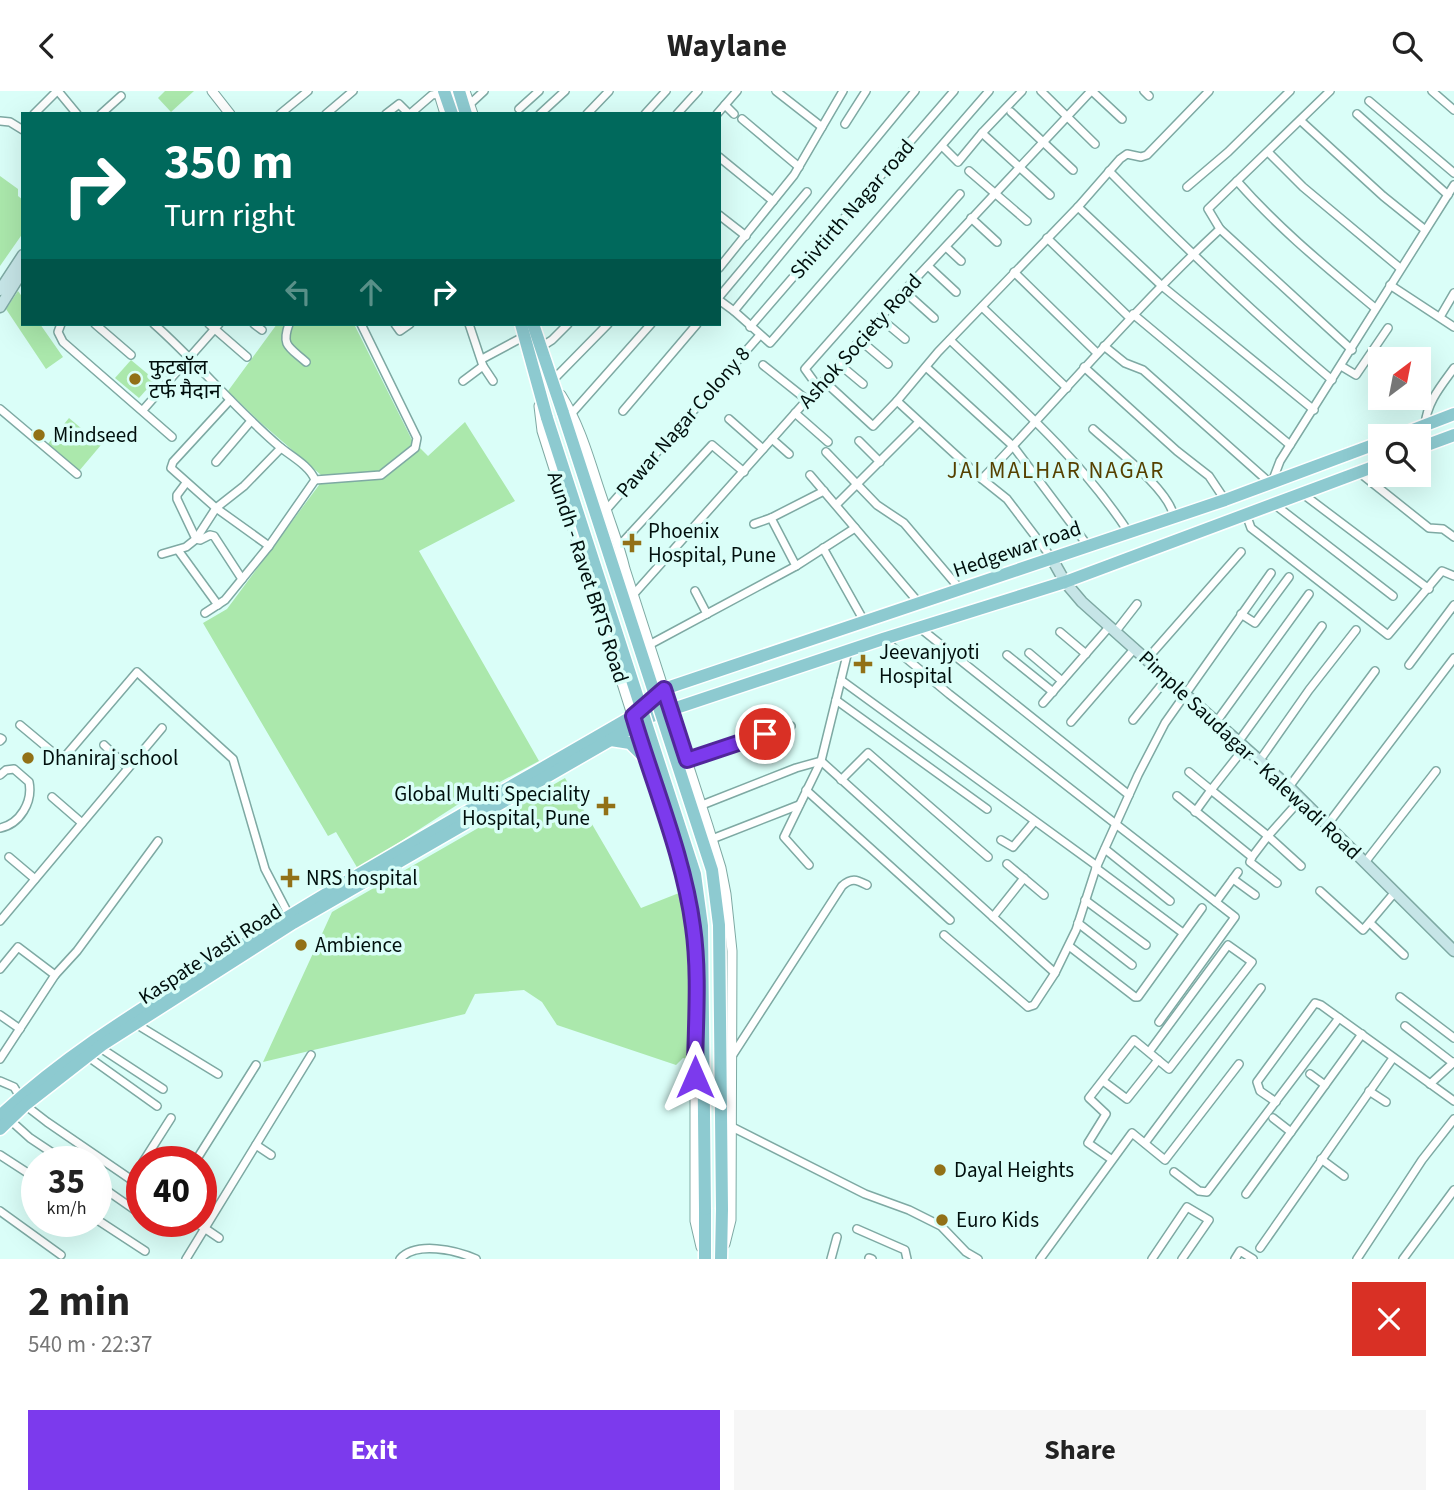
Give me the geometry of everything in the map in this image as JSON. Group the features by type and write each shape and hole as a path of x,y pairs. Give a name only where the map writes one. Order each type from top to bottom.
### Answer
{"main road":[{"path":"459,91 470,110"},
{"path":"440,92 451,112"},
{"path":"0,307 4,285 21,258"},
{"path":"4,285 21,272"},
{"path":"527,328 541,347 568,413 712,870 719,925 721,1259"},
{"path":"527,328 538,389 695,874 702,926 705,1259"},
{"path":"1428,424 1454,414"},
{"path":"1431,444 1454,435"},
{"name":"Hedgewar road","path":"664,689 1129,533 1368,447"},
{"name":"Hedgewar road","path":"634,721 1065,582 1368,470"},
{"name":"Pimple Saudagar - Kalewadi Road","path":"1051,557 1065,582 1082,602 1289,787 1453,948"},
{"path":"634,721 664,689"},
{"name":"Kaspate Vasti Road","path":"522,786 611,740 634,721"},
{"name":"Kaspate Vasti Road","path":"3,1121 22,1101 96,1037 291,919 634,721"},
{"path":"611,740 630,743 646,759"},
{"name":"Kaspate Vasti Road","path":"22,1101 291,919"}],"street":[{"path":"35,112 57,91 75,112"},
{"path":"212,91 228,112"},
{"path":"282,112 308,91"},
{"path":"328,112 353,91"},
{"path":"465,91 470,110"},
{"path":"470,110 484,91"},
{"path":"519,109 538,91"},
{"path":"542,112 565,91"},
{"path":"589,112 609,91"},
{"path":"647,112 666,91"},
{"path":"679,112 698,91"},
{"path":"720,112 737,91"},
{"path":"776,91 822,127"},
{"path":"845,124 866,91"},
{"path":"734,311 915,91"},
{"name":"Shivtirth Nagar road","path":"750,327 954,91"},
{"path":"721,301 770,343 989,91"},
{"path":"942,146 958,162 1022,91"},
{"path":"1041,91 1095,144"},
{"path":"1092,91 1122,118"},
{"name":"Ashok Society Road","path":"633,595 904,291 1092,91"},
{"path":"960,194 806,369 873,426 1109,171 1127,154 1141,157 1147,155 1209,91"},
{"path":"1187,187 1228,152 1290,91"},
{"path":"1330,91 1208,209 1220,229 1352,350"},
{"path":"1432,91 1454,110"},
{"path":"411,112 432,95 440,92 445,112"},
{"path":"721,266 799,167 841,92"},
{"path":"103,112 121,96"},
{"path":"1368,101 1454,173"},
{"path":"389,112 399,104 407,112"},
{"path":"725,105 734,114"},
{"path":"1011,112 1073,170"},
{"path":"1357,114 1448,195"},
{"path":"742,119 799,167"},
{"path":"0,121 10,122 21,129"},
{"path":"1301,121 1383,196 1424,229"},
{"path":"982,133 1050,195"},
{"path":"1268,152 1303,187 1400,268"},
{"path":"721,159 773,201"},
{"path":"970,171 1027,221"},
{"path":"1109,171 1256,315 1332,380"},
{"path":"1237,181 1290,236 1375,308"},
{"path":"1104,345 1125,363 1143,370 1271,483 1280,461 1454,185"},
{"path":"721,297 807,192"},
{"path":"1078,207 1162,286 1314,410"},
{"path":"721,217 746,236"},
{"path":"971,218 997,242"},
{"path":"982,479 1131,316 1220,229"},
{"path":"1047,237 1131,316 1290,445"},
{"path":"946,247 961,261"},
{"path":"928,266 956,292"},
{"path":"1014,272 1097,353"},
{"path":"1390,285 1454,327"},
{"path":"904,291 934,318"},
{"path":"1440,317 1454,293"},
{"path":"982,306 1067,388"},
{"path":"880,318 905,339"},
{"path":"60,326 58,332 63,342 172,437"},
{"path":"97,326 131,355"},
{"path":"156,326 251,421 316,480"},
{"path":"143,410 213,326"},
{"path":"215,326 247,357"},
{"path":"257,326 262,330"},
{"path":"288,326 284,338 286,345 306,362"},
{"path":"316,480 381,475 411,452 418,443 362,326"},
{"path":"470,326 482,363 493,381"},
{"path":"541,347 566,326"},
{"path":"554,382 606,326"},
{"path":"568,413 649,326"},
{"path":"623,411 695,326"},
{"path":"463,381 527,328"},
{"path":"1341,366 1356,375 1388,328"},
{"name":"Pawar Nagar Colony 8","path":"606,510 760,335"},
{"path":"950,340 1036,422 1108,501 1129,533"},
{"path":"860,341 888,364"},
{"path":"839,364 863,384"},
{"path":"764,365 807,400"},
{"path":"926,367 1013,446 1088,546"},
{"path":"1084,367 1177,451 1209,476 1225,499"},
{"path":"1425,424 1432,400 1454,368"},
{"name":"Aundh - Ravet BRTS Road","path":"538,389 542,431 682,877 693,926 695,1221 705,1259"},
{"path":"230,400 172,465 173,471 216,508 269,546"},
{"path":"897,401 1007,499 1051,557"},
{"path":"0,409 77,474"},
{"name":"Aundh - Ravet BRTS Road","path":"568,413 620,545 633,595 721,868 730,925 732,1057 732,1220 721,1259"},
{"path":"795,413 828,442"},
{"path":"729,419 763,449"},
{"path":"216,461 251,421"},
{"path":"836,504 919,422"},
{"path":"1093,429 1163,492 1174,517"},
{"path":"772,439 789,454"},
{"path":"859,441 880,462"},
{"path":"620,545 712,445 744,472"},
{"path":"162,554 178,550 196,539 216,508 244,486 281,448"},
{"path":"826,452 877,505 901,520 960,589"},
{"path":"1360,473 1429,528 1443,529 1454,537"},
{"path":"810,475 919,603"},
{"path":"205,613 218,605 242,579 316,480"},
{"path":"186,483 177,499 196,539"},
{"path":"754,524 824,491"},
{"path":"1303,494 1429,589"},
{"path":"1274,504 1393,596"},
{"path":"1246,514 1251,527 1388,635 1443,571 1454,576"},
{"path":"771,518 796,566"},
{"path":"649,645 796,566 855,528"},
{"path":"196,539 214,536 242,579"},
{"path":"823,548 864,621"},
{"path":"178,550 218,605"},
{"path":"1147,659 1241,552"},
{"path":"944,935 1028,1006 1034,1005 1069,946 1097,867 1165,723 1271,573"},
{"path":"1241,614 1255,623 1289,577"},
{"path":"695,591 707,614"},
{"path":"1217,721 1309,594"},
{"path":"1043,703 1086,654 1137,604"},
{"path":"1409,665 1454,605"},
{"path":"1195,812 1322,627"},
{"path":"920,628 1129,795"},
{"path":"1259,760 1356,630"},
{"path":"1060,632 1086,654"},
{"path":"883,639 949,694 1235,917 1159,1022"},
{"path":"1071,722 1135,648"},
{"path":"809,865 784,837 821,761 848,650"},
{"path":"1029,653 1062,681"},
{"path":"1007,655 1053,692"},
{"path":"1328,824 1454,658"},
{"path":"1289,787 1375,671"},
{"path":"20,725 62,760 137,672 233,759 265,869 291,919"},
{"path":"1133,720 1168,677"},
{"path":"841,680 1010,801 1034,822 1184,933"},
{"path":"836,700 987,809"},
{"path":"687,760 791,726"},
{"path":"0,921 162,727"},
{"path":"104,745 128,768"},
{"path":"841,780 869,754 988,857"},
{"path":"821,761 1055,973"},
{"path":"702,805 796,768 821,761"},
{"path":"0,775 6,770 14,769 29,782 31,792 19,817 9,826 0,828"},
{"path":"1366,861 1436,771"},
{"path":"1189,772 1301,866"},
{"path":"806,790 950,920"},
{"path":"1177,796 1252,857"},
{"path":"52,797 82,823"},
{"path":"1278,883 1250,862 1300,799"},
{"path":"712,839 799,805"},
{"path":"1001,840 1013,847 1034,822"},
{"path":"0,1059 55,975 77,951 158,841"},
{"path":"1105,849 1170,901"},
{"path":"9,857 35,879"},
{"path":"1007,864 1044,895"},
{"path":"1216,902 1236,875 1255,895"},
{"path":"732,1057 842,886 848,880 857,879 867,885"},
{"path":"993,917 1024,879"},
{"path":"1320,891 1365,929 1395,891"},
{"path":"1085,900 1146,946"},
{"path":"1069,946 1138,997 1202,908"},
{"path":"1078,923 1132,965"},
{"path":"1370,923 1404,954"},
{"path":"1111,1159 1088,1143 1106,1114 1089,1098 1134,1040 1170,1069 1252,962 1228,945 1149,1052"},
{"path":"0,968 18,947 55,975"},
{"path":"1145,1143 1261,988"},
{"path":"1400,997 1454,1038"},
{"path":"1276,1102 1260,1091 1257,1082 1313,1005 1321,1005 1454,1101"},
{"path":"0,1015 20,1029"},
{"path":"1174,1172 1199,1191 1207,1192 1339,1018"},
{"path":"136,1024 218,1073"},
{"path":"1405,1026 1454,1063 1430,1084"},
{"path":"1246,1194 1362,1034"},
{"path":"99,1047 163,1089"},
{"path":"217,1209 311,1055"},
{"path":"87,1056 157,1106"},
{"path":"1260,1248 1393,1058"},
{"path":"1103,1081 1127,1099 1158,1060"},
{"path":"1040,1259 1132,1133 1165,1160 1239,1064"},
{"path":"205,1146 256,1065"},
{"path":"1310,1074 1325,1085"},
{"path":"0,1081 14,1087 22,1101 47,1122 126,1177"},
{"path":"1369,1091 1386,1102"},
{"path":"153,1146 171,1118"},
{"path":"1273,1118 1291,1132"},
{"path":"1357,1259 1422,1160 1454,1119"},
{"path":"3,1121 43,1146"},
{"path":"732,1127 865,1194 909,1210 941,1226 966,1255 978,1259"},
{"path":"256,1145 271,1155"},
{"path":"0,1155 21,1169"},
{"path":"1321,1159 1344,1176"},
{"path":"1403,1259 1454,1190"},
{"path":"1152,1259 1187,1207 1209,1220 1182,1259"},
{"path":"0,1211 61,1255"},
{"path":"112,1229 145,1251"},
{"path":"857,1229 905,1251 907,1259"},
{"path":"186,1259 200,1237"},
{"path":"831,1259 837,1237"},
{"path":"400,1259 407,1252 422,1248 466,1254 476,1259"},
{"path":"1235,1259 1240,1251 1253,1259"}],"green space":[{"path":"165,91 194,91 171,112 158,98"},
{"path":"0,176 18,189 18,196 21,198 21,236 0,266"},
{"path":"18,291 21,295 21,326 41,326 63,357 46,369 6,309"},
{"path":"276,326 355,326 412,440 428,456 465,422 515,501 419,551 539,761 457,805 358,869 336,832 328,836 203,623 227,609 319,485 321,475 228,391"},
{"name":"फुटबॉल टर्फ मैदान","path":"131,360 155,380 139,398 115,378"},
{"path":"69,418 101,445 79,471 47,445"},
{"path":"565,778 641,908 679,893 688,945 688,1059 683,1058 676,1065 557,1025 542,1002 524,990 475,994 465,1014 263,1062 332,912"}],"place":[{"name":"फुटबॉल टर्फ मैदान","path":"135,379"},
{"name":"Mindseed","path":"39,435"},
{"name":"Phoenix Hospital, Pune","path":"632,543"},
{"name":"Jeevanjyoti Hospital","path":"863,664"},
{"name":"Dhaniraj school","path":"28,758"},
{"name":"Global Multi Speciality Hospital, Pune","path":"606,806"},
{"name":"NRS hospital","path":"290,878"},
{"name":"Ambience","path":"301,945"},
{"name":"Dayal Heights","path":"940,1170"},
{"name":"Euro Kids","path":"942,1220"}],"district":[{"name":"JAI MALHAR NAGAR","path":"1056,470"}],"route":[{"path":"695,1077 693,926 682,877 633,716 664,689 687,760 765,734"}]}
